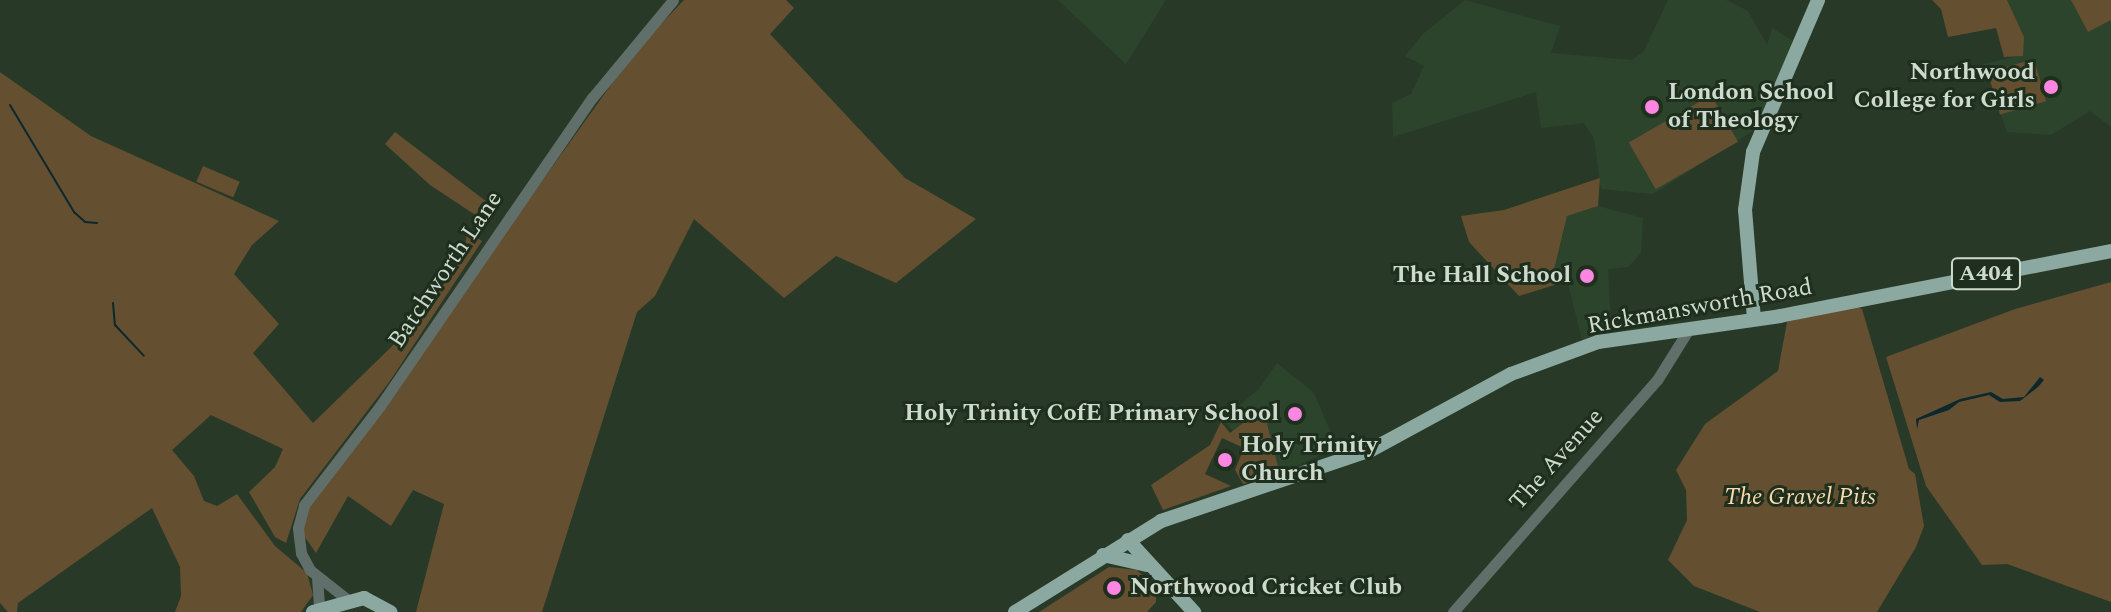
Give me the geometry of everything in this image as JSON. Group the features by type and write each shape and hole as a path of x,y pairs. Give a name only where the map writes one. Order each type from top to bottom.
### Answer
{"main road":[{"path":"1754,319 1745,210 1753,152 1818,0"},
{"name":"Rickmansworth Road","path":"1015,612 1161,521 1371,450 1511,374 1598,342 1687,332 2111,251"},
{"path":"1128,540 1147,565 1194,612"},
{"path":"1103,555 1147,565"},
{"path":"316,611 348,600 370,600 390,612"}],"street":[{"name":"Batchworth Lane","path":"348,600 317,577 301,553 298,535 310,495 380,406 592,98 673,0"},
{"name":"The Avenue","path":"1453,612 1657,380 1687,332"},
{"name":"Batchworth Lane","path":"316,611 317,577"}],"shaded area":[{"path":"1058,0 1166,0 1126,64"},
{"name":"London School of Theology","path":"1465,0 1560,26 1551,53 1632,60 1644,51 1668,0 1726,0 1748,11 1767,45 1772,28 1793,41 1756,129 1653,194 1601,189 1594,138 1584,123 1541,128 1536,92 1393,137 1392,103 1411,94 1424,66 1405,56 1423,34"},
{"name":"Northwood College for Girls","path":"1993,0 2111,0 2111,127 2090,111 2051,135 2007,132 1983,64 2023,55 2023,36"},
{"name":"The Hall School","path":"1598,206 1643,218 1641,253 1628,267 1608,269 1611,329 1582,340 1565,270 1554,271 1567,216"},
{"name":"Holy Trinity CofE Primary School","path":"1277,363 1314,393 1337,447 1280,474 1263,409 1233,431 1223,419 1258,390"}],"green space":[{"path":"684,0 786,0 794,8 770,34 905,178 976,219 896,283 836,256 784,298 694,219 655,296 637,312 542,612 416,612 444,504 413,490 391,526 348,496 316,553 302,533 309,506 636,50"},
{"path":"1932,0 2007,0 2024,37 2023,56 2004,57 1996,28 1948,37 1941,9"},
{"path":"2071,0 2111,0 2111,20 2088,32"},
{"path":"2034,59 2046,101 2000,115 1988,72"},
{"path":"0,72 91,136 279,221 252,245 234,274 279,324 253,353 313,423 419,320 464,254 467,232 482,241 390,381 300,499 286,543 275,537 249,492 275,467 283,449 211,415 172,450 194,476 204,501 217,506 237,494 275,546 307,573 313,595 301,612 175,612 181,596 180,567 152,508 18,603 17,612 8,612 0,603"},
{"path":"1711,95 1738,142 1656,189 1629,142"},
{"path":"395,132 495,208 486,222 430,185 385,144"},
{"path":"203,166 240,182 233,197 196,182"},
{"path":"1600,178 1598,206 1567,216 1554,270 1565,270 1567,281 1519,296 1469,242 1461,216 1504,210"},
{"path":"2111,282 2111,602 2007,564 1982,565 1926,486 1886,357 2015,309"},
{"name":"The Gravel Pits","path":"1853,305 1862,309 1909,469 1915,474 1924,526 1916,547 1877,612 1760,612 1694,586 1668,560 1687,520 1686,490 1676,470 1705,424 1778,371 1787,322"},
{"path":"1263,408 1280,474 1243,484 1235,470 1244,448 1222,438 1205,474 1231,486 1163,510 1151,485 1210,445 1221,422 1230,433"},
{"name":"Northwood Cricket Club","path":"1109,567 1137,570 1156,589 1156,602 1147,612 1039,612"}],"water":[{"path":"2040,377 2044,380 2020,401 2000,402 1989,395 1959,402 1949,410 1919,420 1917,429 1916,419 1960,399 1991,392 2003,399 2024,397"}],"waterway":[{"path":"10,105 74,212 85,222 97,223"},
{"path":"113,303 115,325 144,356"}],"place":[{"name":"Northwood College for Girls","path":"2051,87"},
{"name":"London School of Theology","path":"1652,107"},
{"name":"The Hall School","path":"1587,276"},
{"name":"Holy Trinity CofE Primary School","path":"1295,414"},
{"name":"Holy Trinity Church","path":"1225,460"},
{"name":"Northwood Cricket Club","path":"1114,588"}]}
